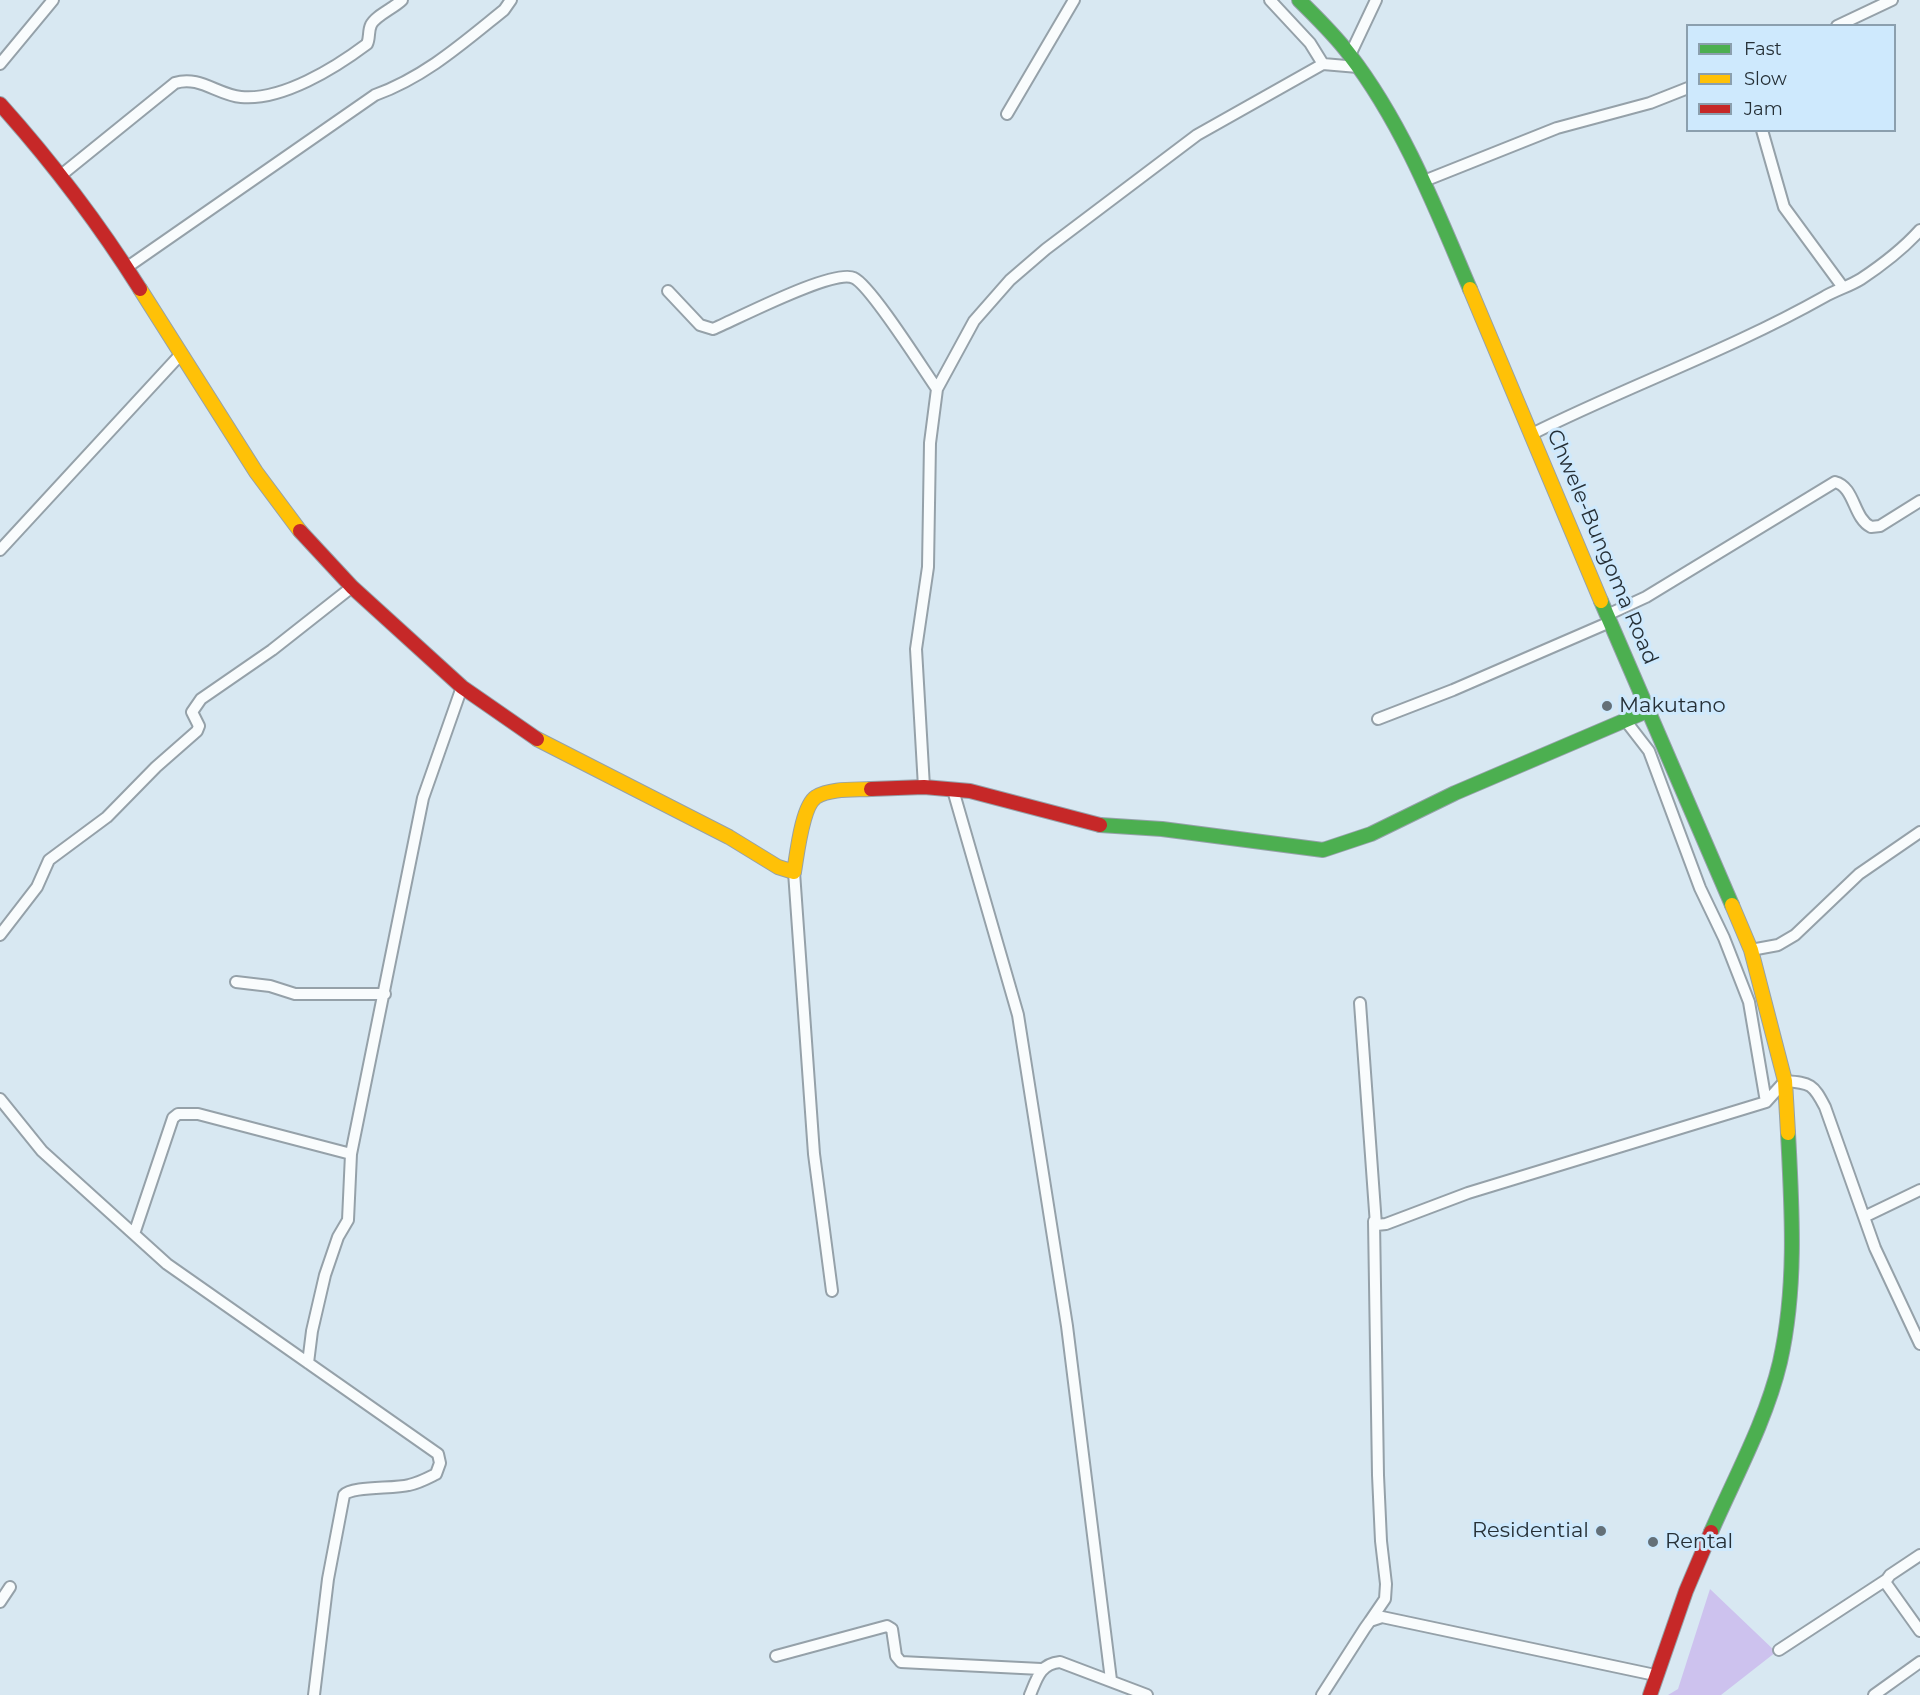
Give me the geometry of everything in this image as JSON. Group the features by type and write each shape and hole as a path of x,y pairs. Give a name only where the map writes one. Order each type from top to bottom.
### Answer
{"street":[{"path":"0,64 53,0"},
{"path":"60,176 176,83 186,79 241,97 280,93 367,44 369,29 374,18 391,11 402,0"},
{"path":"126,268 375,95 401,86 447,57 504,10 511,0"},
{"path":"1007,114 1074,0"},
{"path":"1270,0 1310,43 1323,64"},
{"name":"Chwele-Bungoma Road","path":"1299,0 1332,33 1377,94 1424,181 1750,950 1785,1081 1792,1229 1789,1299 1780,1361 1771,1393 1686,1591 1655,1675 1650,1695"},
{"path":"1350,55 1376,0"},
{"path":"1841,24 1892,0"},
{"path":"924,786 916,649 928,567 930,443 937,388 974,321 1019,272 1072,228 1140,180 1197,135 1323,64 1358,67"},
{"path":"1424,181 1557,128 1650,103 1686,89"},
{"path":"0,104 60,176 126,268 256,472 300,531 352,587 462,687 502,717 565,755 729,837 778,867 794,872"},
{"path":"1763,132 1784,207 1842,286"},
{"path":"1532,434 1690,364 1784,319 1842,286 1859,280 1899,251 1920,230"},
{"path":"668,291 700,325 713,329 824,280 848,275 856,278 872,296 937,388"},
{"path":"0,550 181,354"},
{"path":"1378,719 1609,618 1835,482 1842,484 1863,521 1871,527 1880,526 1920,501"},
{"path":"0,934 37,887 49,860 107,817 156,767 197,731 199,726 192,712 201,699 272,650 352,587"},
{"path":"308,1363 312,1331 325,1275 338,1237 348,1220 351,1154 423,798 462,687"},
{"path":"832,1291 813,1143 794,872 807,807 816,797 843,790 924,786 980,794 1103,825 1138,830 1162,829 1323,850 1371,834 1455,793 1647,711"},
{"path":"1625,720 1649,751 1672,815 1749,1002 1766,1102"},
{"path":"953,790 1018,1015 1067,1326 1111,1680"},
{"path":"1672,815 1688,807"},
{"path":"1750,950 1778,945 1796,935 1859,874 1920,832"},
{"path":"236,982 270,986 295,994 385,994"},
{"path":"1322,1695 1385,1599 1386,1584 1381,1541 1378,1475 1374,1221 1360,1003"},
{"path":"1374,1221 1380,1226 1468,1193 1766,1102 1785,1081 1805,1082 1816,1088 1825,1107 1875,1248 1920,1344"},
{"path":"0,1099 42,1151 167,1264 435,1451 440,1463 436,1474 412,1485 381,1490 355,1488 344,1496 328,1579 314,1695"},
{"path":"134,1234 173,1118 178,1114 198,1114 351,1154"},
{"path":"1864,1217 1920,1190"},
{"path":"1779,1650 1920,1555"},
{"path":"1886,1580 1887,1588 1920,1631"},
{"path":"0,1602 10,1587"},
{"path":"1370,1621 1390,1618 1655,1675"},
{"path":"776,1656 887,1626 892,1629 896,1656 901,1662 1041,1669"},
{"path":"1030,1695 1041,1669 1060,1662 1147,1695"},
{"path":"1874,1695 1920,1662"}],"shaded area":[{"path":"1710,1589 1776,1652 1721,1695 1668,1695 1678,1689"}],"traffic: fast":[{"path":"1299,0 1343,47 1386,109 1417,168 1470,289"},
{"path":"1601,601 1732,905"},
{"path":"1100,825 1162,829 1323,850 1371,834 1455,793 1647,711"},
{"path":"1711,1532 1767,1406 1780,1362 1791,1277 1792,1219 1788,1133"}],"traffic: slow":[{"path":"140,289 256,472 300,531"},
{"path":"1470,289 1601,601"},
{"path":"537,739 729,837 778,867 794,872 801,832 811,802 816,797 829,792 871,789"},
{"path":"1732,905 1751,950 1785,1081 1788,1133"}],"traffic: jam":[{"path":"0,104 74,194 140,289"},
{"path":"300,531 352,587 462,687 537,739"},
{"path":"871,789 924,787 970,791 1100,825"},
{"path":"1650,1695 1686,1591 1711,1532"}],"place":[{"name":"Makutano","path":"1607,706"},
{"name":"Residential","path":"1601,1531"},
{"name":"Rental","path":"1653,1542"}]}
